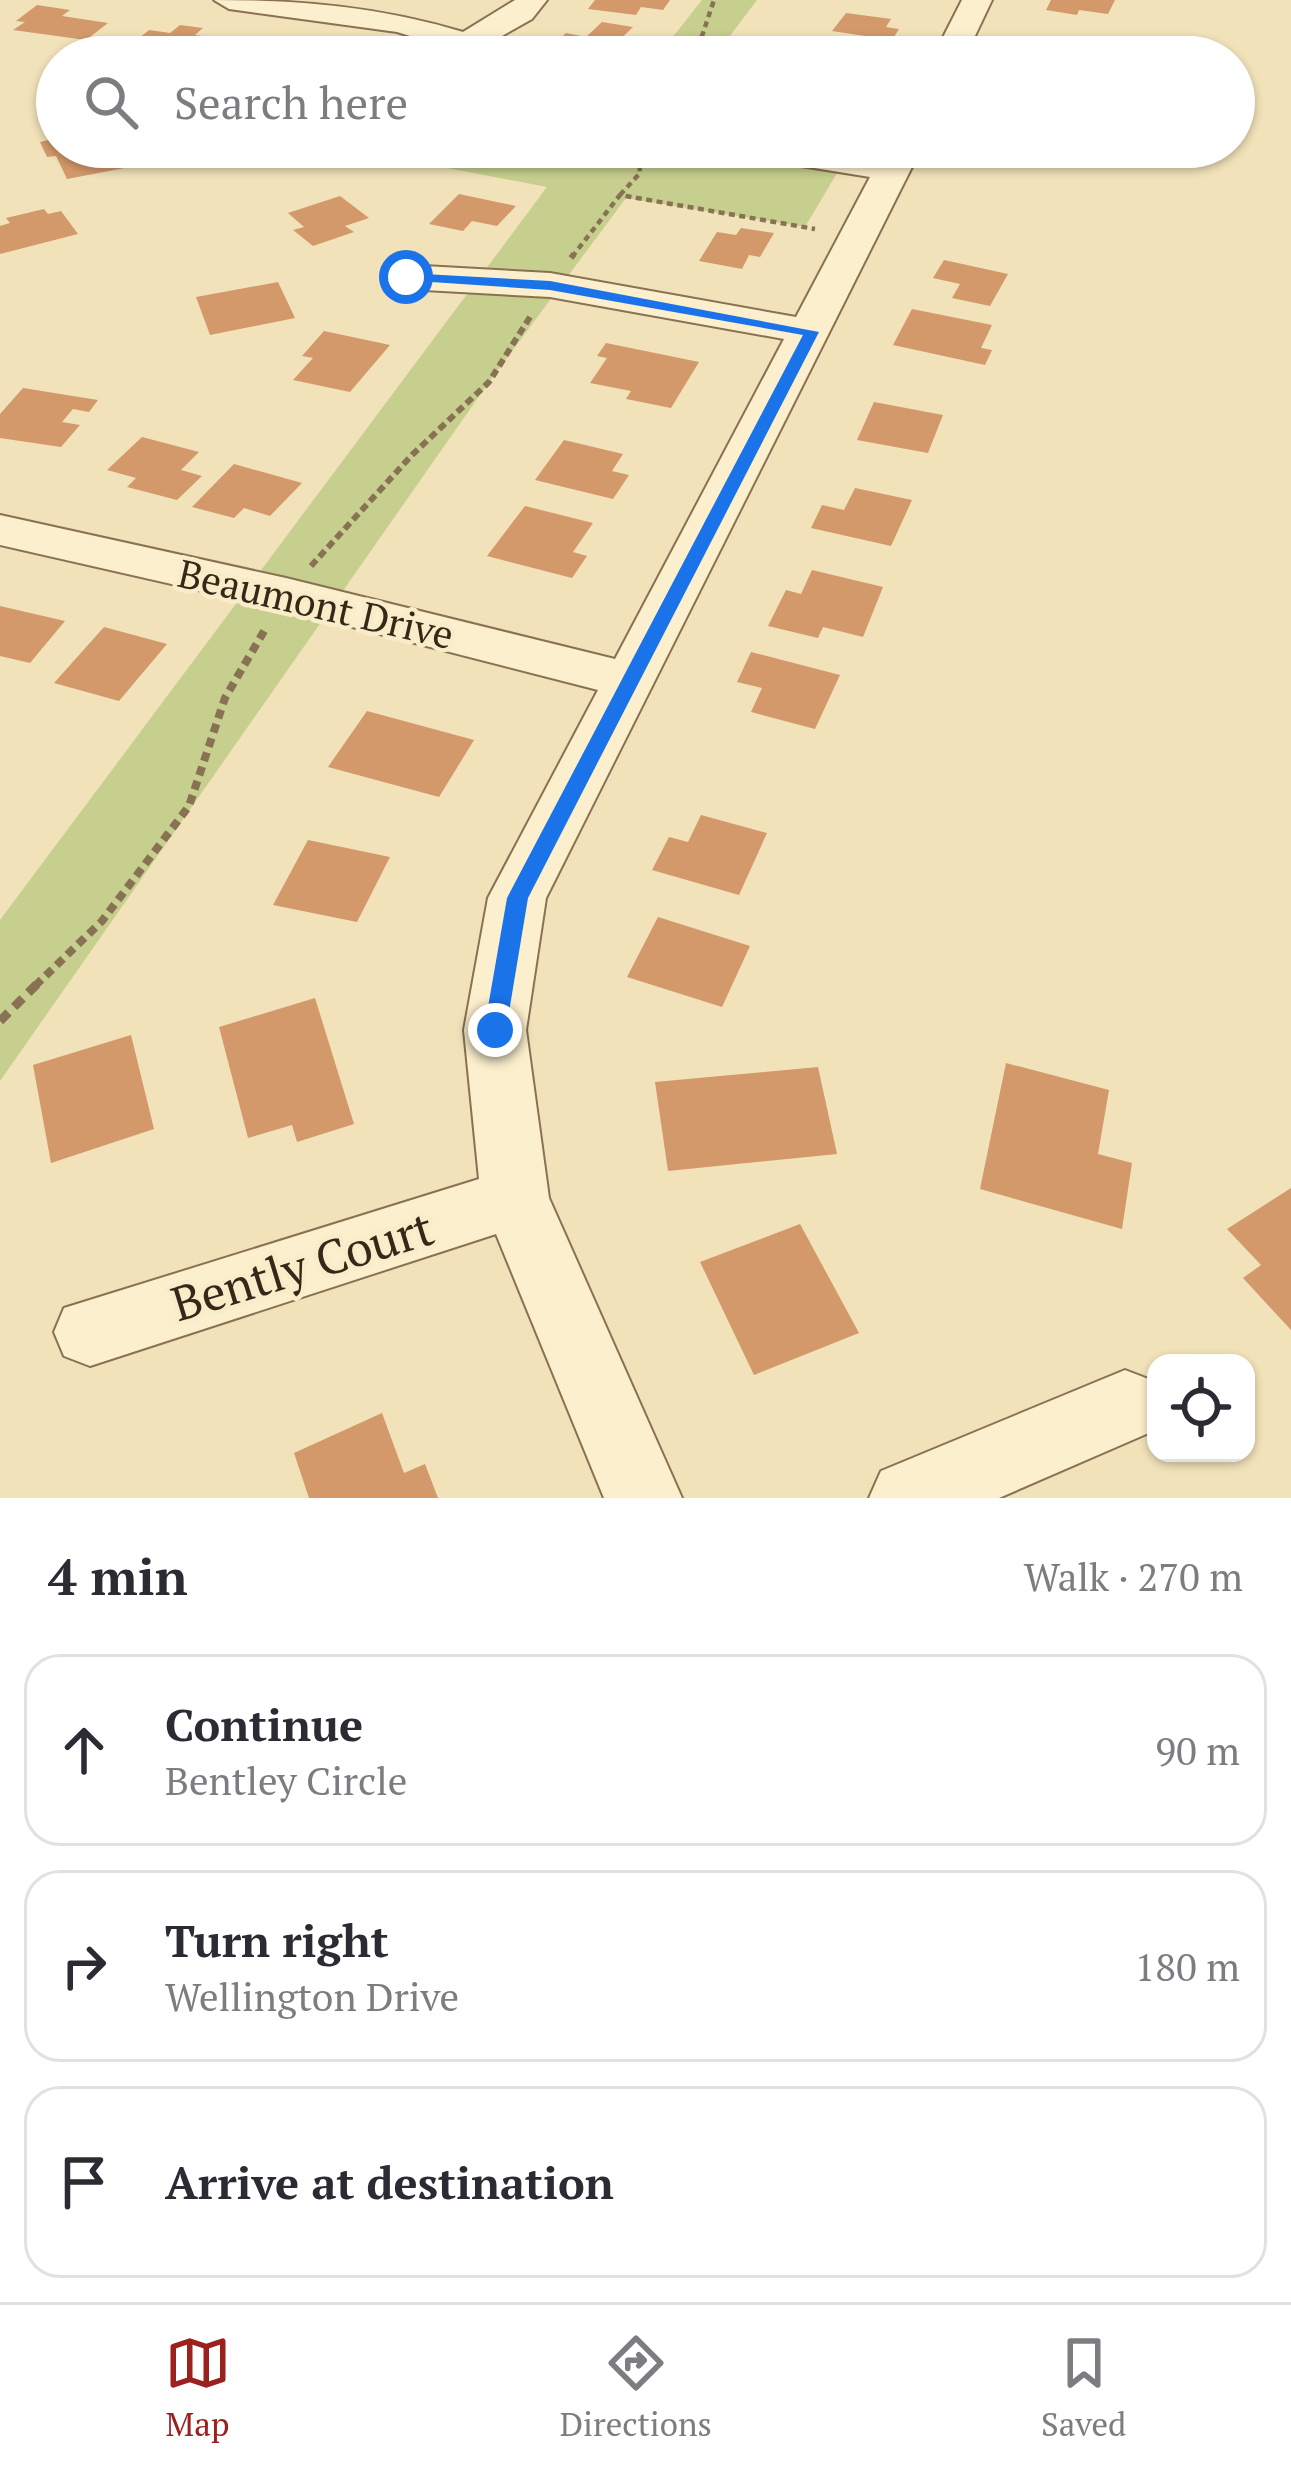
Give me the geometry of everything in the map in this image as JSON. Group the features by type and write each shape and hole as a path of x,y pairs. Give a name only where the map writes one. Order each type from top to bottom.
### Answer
{"street":[{"path":"229,0 400,22 452,36"},
{"path":"480,36 521,12 532,0"},
{"path":"959,36 977,0"},
{"path":"643,1498 514,1198 495,1030 517,898 893,168"},
{"path":"406,277 550,285 812,332"},
{"name":"Beaumont Drive","path":"0,530 286,594 630,680"},
{"name":"Bently Court","path":"91,1331 514,1198"},
{"path":"908,1498 1125,1406"}],"path":[{"path":"702,36 714,0"},
{"path":"564,266 640,168"},
{"path":"620,195 815,229"},
{"path":"302,576 412,455 489,382 539,302"},
{"path":"0,1021 103,921 188,806 225,698 275,612"}],"green space":[{"path":"702,0 757,0 730,36 674,36"},
{"path":"448,168 808,168 837,173 805,227 626,198 489,382 0,1081 0,920 547,187"}],"building":[{"path":"595,0 670,0 663,10 641,7 636,15 588,9"},
{"path":"1051,0 1115,0 1108,14 1079,10 1077,15 1046,10"},
{"path":"37,5 70,10 62,16 108,23 91,36 57,36 13,30 25,22 16,21"},
{"path":"846,13 891,19 886,27 899,29 895,36 832,31"},
{"path":"602,22 633,27 624,36 587,36"},
{"path":"180,25 203,28 195,35 202,36 142,36 149,30 170,33"},
{"path":"62,168 125,168 67,179"},
{"path":"459,194 516,206 497,226 472,221 463,231 429,224"},
{"path":"340,196 369,218 345,226 354,232 313,246 293,230 304,227 288,213"},
{"path":"44,209 48,214 61,211 78,234 0,254 0,226 10,223 6,218"},
{"path":"741,228 774,233 760,257 749,255 742,269 699,261 717,232 736,235"},
{"path":"944,260 1008,274 990,306 952,298 960,284 933,278"},
{"path":"278,282 295,318 210,335 196,297"},
{"path":"912,309 992,325 981,348 992,350 985,365 893,345"},
{"path":"324,331 390,345 350,392 293,380 313,358 302,356"},
{"path":"606,343 699,362 671,408 626,399 631,391 590,383 607,358 597,356"},
{"path":"23,388 98,400 89,412 73,409 62,422 80,425 61,447 0,438 0,414"},
{"path":"874,402 943,415 928,453 857,440"},
{"path":"142,437 199,452 181,470 202,476 177,500 127,487 136,478 107,470"},
{"path":"564,440 623,454 612,471 629,475 613,499 535,480"},
{"path":"234,464 302,483 270,516 244,508 234,518 192,507"},
{"path":"855,488 912,500 891,546 811,528 822,505 844,510"},
{"path":"525,506 593,523 573,552 587,556 572,578 487,556"},
{"path":"812,570 883,587 863,637 823,627 818,638 768,626 786,590 801,594"},
{"path":"0,606 65,621 30,663 0,656"},
{"path":"104,627 167,644 119,701 54,683"},
{"path":"751,652 840,675 815,729 751,712 762,688 737,682"},
{"path":"367,711 474,740 439,797 328,767"},
{"path":"701,815 767,833 739,895 652,870 669,837 688,842"},
{"path":"308,840 390,857 357,922 273,905"},
{"path":"658,917 750,946 722,1007 627,977"},
{"path":"315,998 354,1124 297,1142 292,1125 248,1138 219,1027"},
{"path":"131,1035 154,1129 51,1163 33,1065"},
{"path":"1006,1063 1109,1090 1098,1154 1132,1163 1122,1229 980,1189"},
{"path":"818,1067 837,1154 668,1171 655,1082"},
{"path":"1291,1188 1291,1330 1243,1278 1261,1265 1227,1229"},
{"path":"800,1224 859,1333 754,1375 700,1262"},
{"path":"382,1413 404,1473 425,1464 438,1498 309,1498 294,1453"}],"route":[{"path":"406,277 550,285 812,332 517,898 495,1030"}]}
